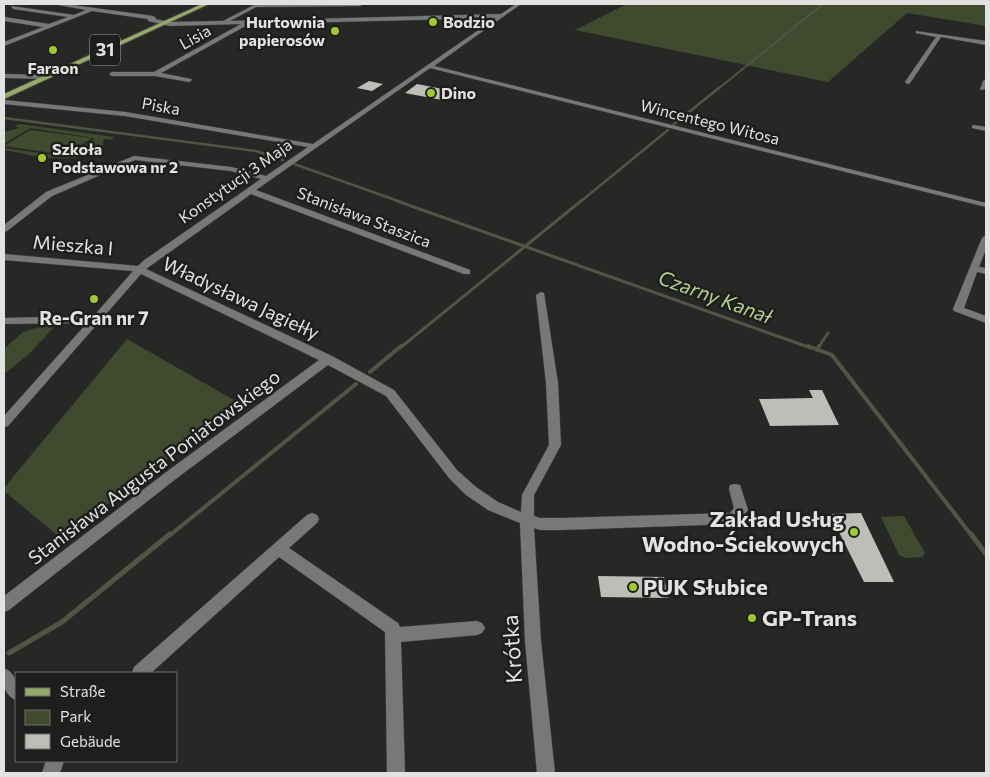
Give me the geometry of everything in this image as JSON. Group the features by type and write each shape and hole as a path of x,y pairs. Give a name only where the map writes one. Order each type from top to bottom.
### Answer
{"main road":[{"name":"31","path":"4,97 206,4"}],"street":[{"path":"56,4 153,18 150,20 164,23 501,16"},
{"path":"224,23 256,5 360,4"},
{"name":"Konstytucji 3 Maja","path":"4,423 138,270 266,178 519,4"},
{"path":"13,7 74,16"},
{"path":"4,44 92,9"},
{"path":"4,19 49,26"},
{"name":"Lisia","path":"155,74 248,22"},
{"path":"918,32 986,43"},
{"path":"908,82 940,36"},
{"name":"Wincentego Witosa","path":"428,66 986,205"},
{"path":"112,74 155,74 189,80"},
{"path":"4,77 48,76"},
{"path":"4,77 35,83"},
{"path":"982,89 986,81"},
{"name":"Piska","path":"4,102 125,114 312,146"},
{"path":"974,126 986,129"},
{"path":"4,229 49,194 134,158 231,169 266,178"},
{"name":"Stanisława Staszica","path":"249,190 467,272"},
{"path":"986,238 958,309 986,320"},
{"name":"Mieszka I","path":"4,257 138,270"},
{"path":"974,268 986,271"},
{"name":"Władysława Jagiełły","path":"138,270 328,359 390,393 453,474 471,491 493,506 527,520"},
{"name":"Krótka","path":"540,295 552,383 555,445 528,495 527,520 533,641 546,773"},
{"path":"4,321 79,319 93,321"},
{"name":"Stanisława Augusta Poniatowskiego","path":"4,605 173,474 328,359"},
{"path":"527,520 540,524 561,524 733,518 741,510 734,489"},
{"path":"141,672 280,550 312,519"},
{"path":"280,550 393,631 478,628"},
{"path":"393,631 396,773"},
{"path":"4,676 15,691"}],"green space":[{"path":"627,4 986,4 986,26 907,13 828,82 575,30"},
{"path":"19,124 114,137 111,140 104,139 103,145 80,157 55,158 42,157 4,150 4,148 67,157 95,138 30,128 4,144 4,132 19,128 15,126"},
{"path":"30,130 92,138 66,155 4,146"},
{"path":"45,325 56,325 29,354 4,374 4,349 23,332"},
{"path":"127,339 241,404 62,539 4,491 4,488"},
{"path":"904,516 925,553 922,557 906,558 899,555 881,517"}],"building":[{"path":"369,81 383,84 372,91 357,88"},
{"name":"Dino","path":"417,84 458,92 447,101 405,93"},
{"path":"809,390 822,390 839,425 770,426 759,399 813,398"},
{"name":"Zakład Usług Wodno-Ściekowych","path":"861,513 894,582 864,582 830,514"},
{"name":"PUK Słubice","path":"598,576 664,577 668,598 601,597"}],"waterway":[{"name":"Czarny Kanał","path":"718,89 823,4"},
{"name":"Czarny Kanał","path":"673,125 720,87"},
{"path":"4,118 256,151 283,160"},
{"name":"Czarny Kanał","path":"580,202 668,130"},
{"path":"294,164 401,202"},
{"path":"397,201 525,246"},
{"name":"Czarny Kanał","path":"525,246 581,201"},
{"path":"400,348 525,246"},
{"name":"Czarny Kanał","path":"525,246 811,348"},
{"path":"818,348 828,333"},
{"path":"370,372 401,346"},
{"name":"Czarny Kanał","path":"808,346 817,349"},
{"name":"Czarny Kanał","path":"817,349 832,355 972,536"},
{"path":"169,536 356,384"},
{"path":"9,653 62,622 170,534"},
{"name":"Czarny Kanał","path":"971,534 986,554"}],"place":[{"name":"Bodzio","path":"433,22"},
{"name":"Hurtownia papierosów","path":"335,31"},
{"name":"Faraon","path":"53,50"},
{"name":"Dino","path":"431,93"},
{"name":"Szkoła Podstawowa nr 2","path":"42,158"},
{"name":"Re-Gran nr 7","path":"94,299"},
{"name":"Zakład Usług Wodno-Ściekowych","path":"854,532"},
{"name":"PUK Słubice","path":"633,587"},
{"name":"GP-Trans","path":"752,618"}]}
